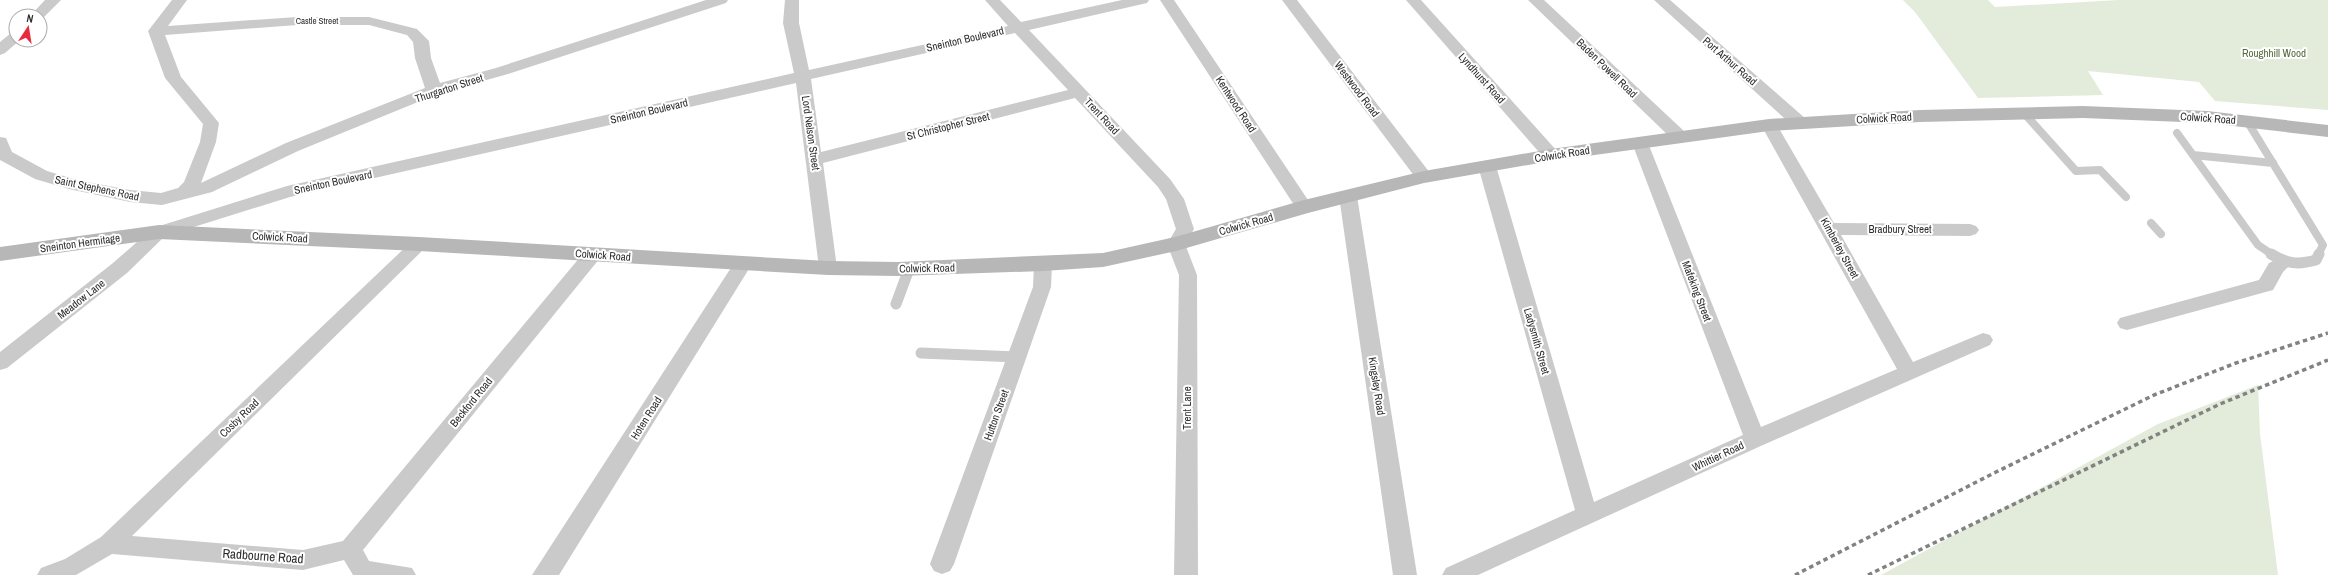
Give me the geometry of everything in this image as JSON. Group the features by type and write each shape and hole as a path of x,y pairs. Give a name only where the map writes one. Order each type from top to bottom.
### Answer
{"street":[{"path":"46,8 54,0"},
{"path":"180,0 156,31 173,78 211,123 199,169 192,185 184,192"},
{"path":"670,0 670,16"},
{"name":"Thurgarton Street","path":"184,192 206,188 292,147 434,90 502,71 721,0"},
{"name":"Lord Nelson Street","path":"792,0 791,23 802,76 816,159 828,268"},
{"name":"Trent Road","path":"992,0 1164,183 1175,199 1185,229 1176,244"},
{"name":"Sneinton Boulevard","path":"159,232 287,192 1142,0"},
{"name":"Kentwood Road","path":"1167,0 1304,207"},
{"name":"Westwood Road","path":"1289,0 1424,177"},
{"name":"Lyndhurst Road","path":"1413,0 1551,155"},
{"name":"Baden Powell Road","path":"1535,0 1679,136"},
{"name":"Port Arthur Road","path":"1661,0 1800,123"},
{"name":"Castle Street","path":"156,31 290,21 369,21 412,32 421,41 423,58 434,90"},
{"path":"0,50 8,43"},
{"name":"St Christopher Street","path":"816,159 1079,92"},
{"name":"Colwick Road","path":"159,232 419,244 828,268 909,269 1043,264 1103,260 1176,244 1304,207 1424,177 1551,155 1679,136 1769,125 2024,113 2083,112 2168,115 2247,121 2328,131"},
{"name":"Kimberley Street","path":"1769,125 1909,372"},
{"name":"Mafeking Street","path":"1640,143 1755,439"},
{"name":"Saint Stephens Road","path":"1,151 41,175 75,185 155,199 170,198 184,192"},
{"name":"Ladysmith Street","path":"1488,166 1588,515"},
{"name":"Kingsley Road","path":"1348,196 1405,575"},
{"name":"Bradbury Street","path":"1829,229 1970,230"},
{"name":"Sneinton Hermitage","path":"0,254 159,232"},
{"name":"Meadow Lane","path":"0,363 120,268 159,232"},
{"name":"Cosby Road","path":"49,575 73,566 109,544 419,244"},
{"name":"Trent Lane","path":"1176,244 1188,275 1186,575"},
{"name":"Beckford Road","path":"350,549 593,254"},
{"path":"2127,323 2266,284 2276,268 2284,262"},
{"name":"Hoten Road","path":"546,574 743,264"},
{"name":"Hutton Street","path":"942,564 1042,287 1043,264"},
{"name":"Whittier Road","path":"1454,575 1755,439 1983,340"},
{"name":"Radbourne Road","path":"109,544 303,560 350,549"},
{"path":"350,549 358,559 362,570 404,575"}],"lane":[{"path":"2024,113 2076,171 2100,170 2126,198"},
{"path":"2177,133 2258,244 2284,262 2301,264 2316,260 2323,245 2247,121"},
{"path":"2193,155 2273,163"},
{"path":"2151,223 2161,234"},
{"path":"896,304 909,269"},
{"path":"921,353 1017,357"}],"green space":[{"name":"Roughhill Wood","path":"1903,0 1988,0 1995,7 2119,0 2328,0 2328,110 2215,101 2199,82 2088,71 2103,95 1978,98 1915,12"},
{"path":"2258,385 2260,434 2278,575 1881,575 2158,424"}],"railway":[{"path":"1795,575 1996,472 2154,395 2236,363 2328,333"},
{"path":"1868,575 2220,404 2328,360"}]}
